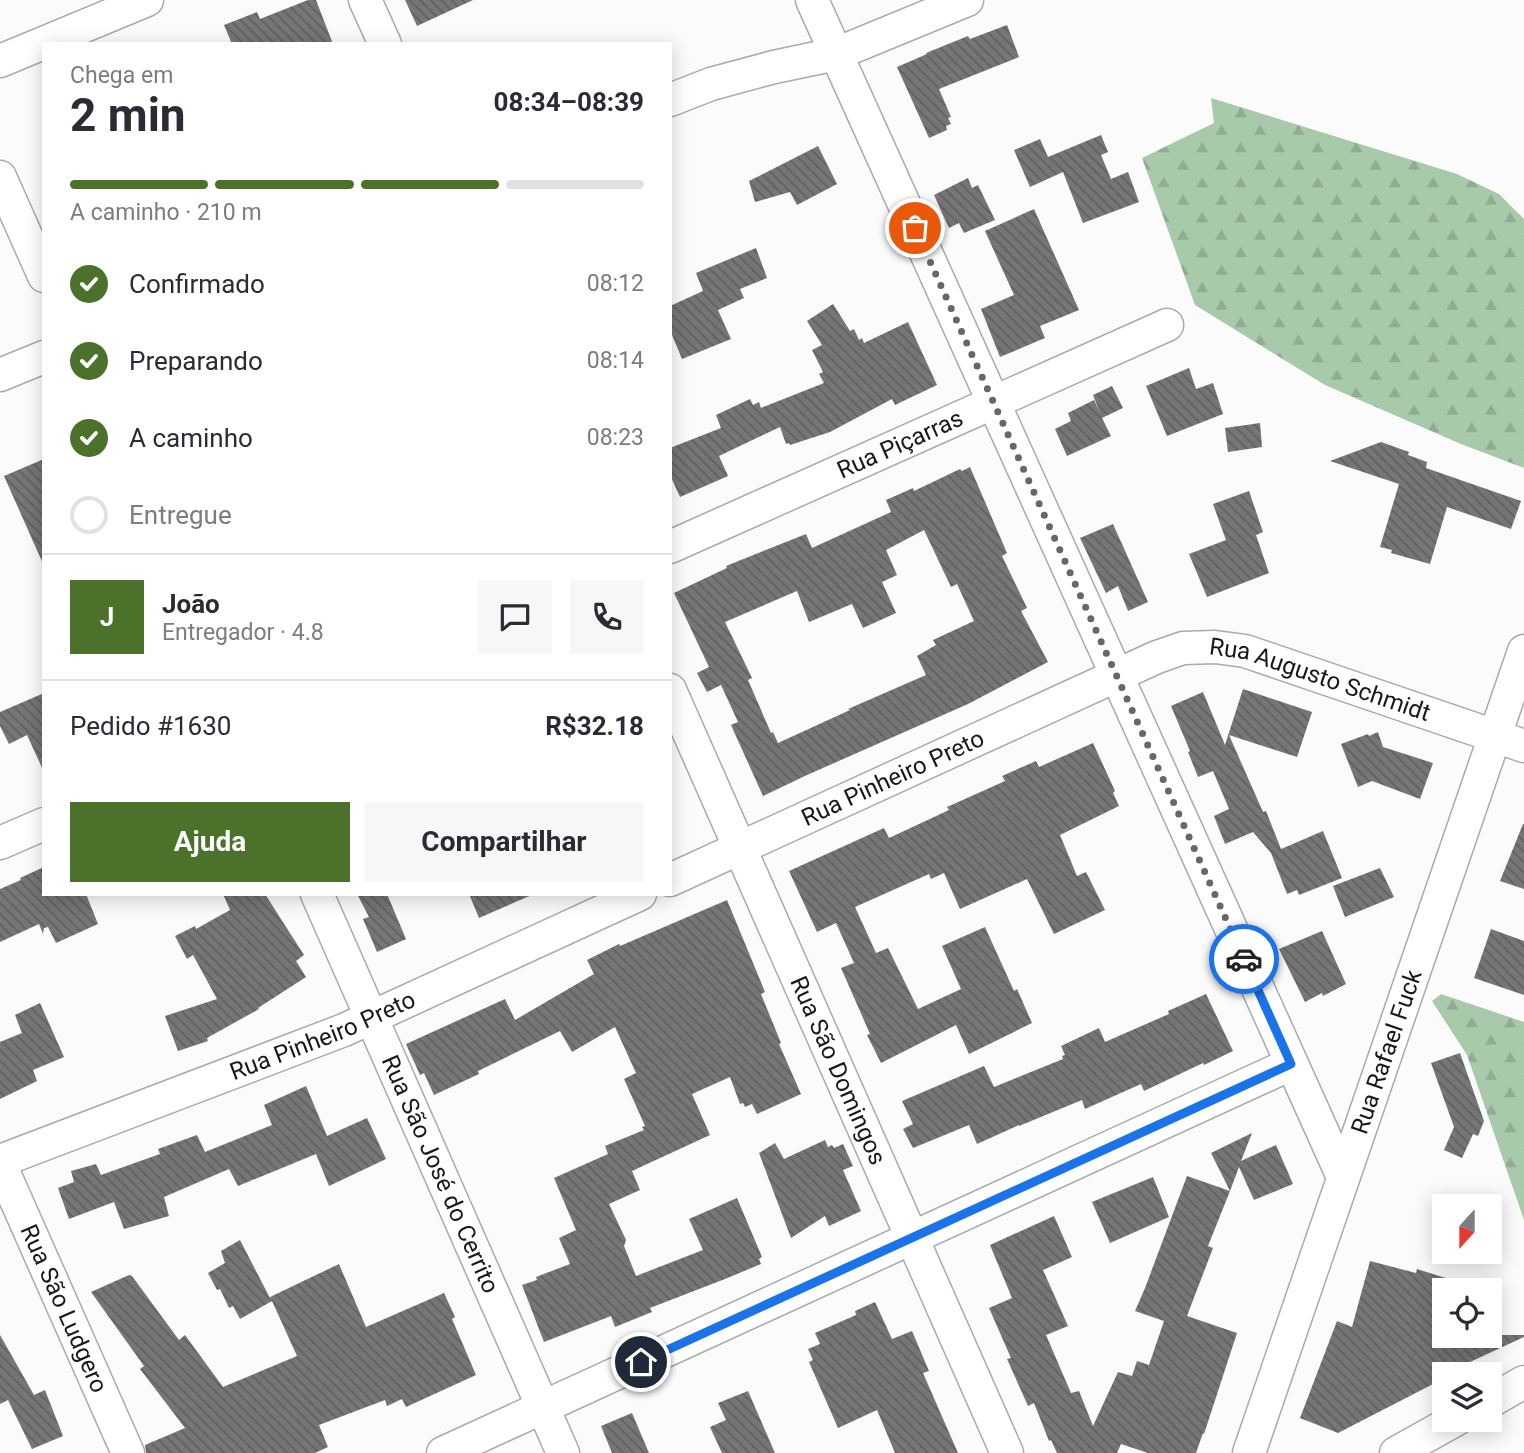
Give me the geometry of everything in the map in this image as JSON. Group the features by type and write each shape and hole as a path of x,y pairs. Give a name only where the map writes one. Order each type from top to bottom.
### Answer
{"street":[{"path":"46,42 147,0"},
{"path":"365,0 384,42"},
{"path":"812,0 1343,1177"},
{"path":"672,99 712,84 836,54 967,0"},
{"path":"0,61 42,44"},
{"path":"0,177 42,272"},
{"name":"Rua Piçarras","path":"672,546 1167,325"},
{"path":"0,375 42,359"},
{"name":"Rua Augusto Schmidt","path":"1116,675 1183,648 1245,650 1524,746"},
{"name":"Rua Rafael Fuck","path":"1249,1453 1524,651"},
{"name":"Rua Pinheiro Preto","path":"672,879 1116,675"},
{"name":"Rua São Domingos","path":"672,695 1007,1453"},
{"path":"0,843 42,825"},
{"name":"Rua São José do Cerrito","path":"318,896 563,1453"},
{"name":"Rua Pinheiro Preto","path":"0,1162 344,1030 636,896"},
{"path":"443,1453 1291,1064"},
{"name":"Rua São Ludgero","path":"0,1162 128,1453"},
{"path":"1502,1395 1524,1382"},
{"path":"1396,1453 1434,1432"}],"green space":[{"path":"1211,98 1457,174 1499,194 1524,219 1524,468 1461,444 1325,385 1195,305 1142,158 1214,123"},
{"path":"1441,994 1524,1022 1524,1220 1467,1055 1432,1001"}],"building":[{"path":"308,0 316,0 332,42 231,42 224,25 257,12 260,19"},
{"path":"405,0 473,0 417,26"},
{"path":"1007,25 1019,57 939,89 951,117 948,118 951,124 946,126 947,130 929,138 897,67 968,36 970,39"},
{"path":"1101,135 1108,152 1101,155 1111,179 1128,172 1139,202 1083,223 1063,172 1030,187 1014,150 1040,139 1048,157"},
{"path":"818,146 837,184 797,205 790,192 755,202 749,181"},
{"path":"968,178 972,188 978,185 995,220 964,233 959,223 949,228 934,195"},
{"path":"1034,209 1079,310 1040,326 1045,338 1000,357 981,309 1014,295 985,231"},
{"path":"756,248 767,278 740,289 744,298 718,310 731,339 682,359 672,335 672,305 703,291 696,273"},
{"path":"833,304 850,331 854,329 859,340 862,338 864,343 908,322 937,385 895,405 892,399 830,432 790,445 786,444 780,427 719,456 728,476 680,497 672,479 672,447 721,428 716,415 750,399 753,405 759,402 761,408 824,383 819,374 823,372 812,350 822,345 807,321"},
{"path":"1189,368 1196,389 1213,383 1223,414 1167,436 1146,386"},
{"path":"1112,386 1123,408 1102,418 1111,436 1067,456 1055,429 1071,421 1068,413 1094,400 1100,413 1093,395"},
{"path":"1260,423 1262,447 1228,452 1225,428"},
{"path":"1381,442 1427,462 1426,468 1521,501 1511,529 1447,507 1430,564 1391,553 1392,550 1380,547 1399,484 1330,461"},
{"path":"42,460 42,562 4,476"},
{"path":"970,467 1007,553 1002,556 1027,608 1021,611 1048,662 968,704 763,796 731,725 738,722 721,685 707,692 697,673 709,667 674,593 727,568 726,566 806,534 812,548 891,512 886,500 913,488 914,491 960,469 962,471","holes":["924,530 951,587 957,584 974,621 933,640 936,645 917,656 926,675 778,743 773,732 771,733 748,680 752,678 725,622 797,591 809,622 852,604 863,628 896,613 882,582 897,575 886,550"]},
{"path":"1249,491 1263,532 1256,535 1269,573 1207,597 1189,554 1226,540 1213,504"},
{"path":"1113,524 1148,602 1128,611 1118,586 1106,593 1080,538"},
{"path":"1243,689 1312,712 1297,757 1229,735 1263,812 1266,811 1281,849 1323,831 1342,878 1299,895 1297,890 1287,894 1271,853 1253,832 1225,844 1214,816 1229,809 1213,771 1198,777 1171,706 1203,692 1225,745"},
{"path":"42,694 42,768 27,735 9,744 0,726 0,712"},
{"path":"1378,732 1383,747 1433,763 1420,799 1372,781 1358,787 1341,744"},
{"path":"1093,743 1119,806 1060,835 1077,876 1086,872 1105,910 1054,934 1027,879 960,909 944,873 931,879 929,874 855,907 876,953 888,948 918,1009 961,989 942,946 985,927 1032,1023 969,1054 956,1025 881,1063 841,968 854,963 836,923 817,932 789,871 884,828 889,838 949,810 947,807 1005,781 1002,776 1036,761 1039,767"},
{"path":"1524,824 1524,889 1500,881"},
{"path":"42,868 42,896 87,896 98,924 56,943 48,927 44,928 43,934 39,924 0,942 0,889 21,880 20,878"},
{"path":"1380,868 1394,897 1345,917 1333,886"},
{"path":"224,896 266,896 304,955 296,961 306,977 259,1009 207,1038 208,1041 178,1051 165,1016 217,999 193,955 187,959 175,936 195,926 196,929 230,910"},
{"path":"358,896 388,896 406,939 377,952 363,919 369,917"},
{"path":"470,896 529,896 479,918"},
{"path":"727,900 765,992 761,994 781,1043 779,1044 801,1094 757,1114 752,1104 745,1107 743,1103 740,1104 730,1077 692,1094 710,1135 632,1171 640,1190 609,1204 626,1240 624,1246 636,1276 703,1250 689,1219 737,1198 762,1257 759,1259 761,1264 650,1308 652,1312 615,1327 611,1316 544,1342 522,1285 570,1264 559,1238 576,1230 554,1178 608,1154 605,1146 644,1130 642,1127 645,1126 624,1079 636,1073 615,1027 572,1052 560,1031 434,1095 424,1073 420,1075 406,1044 505,999 515,1020 594,974 587,960 619,944 620,946"},
{"path":"1491,929 1524,941 1524,995 1474,978"},
{"path":"1322,931 1346,984 1305,1002 1279,949"},
{"path":"1206,994 1233,1051 1204,1065 1203,1063 1144,1091 1141,1084 1085,1109 1082,1100 977,1144 969,1125 913,1148 903,1129 913,1124 902,1101 984,1066 994,1087 1063,1059 1062,1056 1065,1055 1061,1046 1099,1028 1105,1042 1169,1014 1168,1011"},
{"path":"40,1003 64,1057 33,1070 37,1081 0,1099 0,1042 22,1033 15,1015"},
{"path":"1460,1053 1484,1121 1478,1136 1473,1134 1462,1158 1444,1150 1454,1127 1431,1063"},
{"path":"306,1086 327,1136 367,1118 386,1159 329,1186 316,1154 238,1186 229,1169 164,1197 169,1216 124,1229 114,1202 69,1219 58,1188 74,1182 71,1171 96,1164 101,1175 160,1154 158,1149 197,1135 205,1152 272,1125 264,1105"},
{"path":"1252,1133 1241,1161 1276,1145 1293,1184 1254,1200 1239,1167 1230,1191 1211,1153"},
{"path":"825,1140 828,1147 832,1145 834,1148 843,1144 853,1166 843,1170 861,1211 829,1226 825,1216 791,1238 759,1153 775,1143 784,1159"},
{"path":"1187,1176 1230,1191 1208,1246 1213,1248 1187,1316 1237,1333 1196,1453 1148,1453 1121,1444 1117,1453 1057,1453 1051,1440 1049,1441 1034,1403 1028,1406 1007,1359 1011,1358 989,1308 1012,1298 990,1245 1054,1216 1072,1257 1043,1270 1068,1326 1046,1335 1071,1393 1079,1391 1093,1426 1118,1372 1132,1376 1137,1361 1149,1365 1164,1321 1135,1311"},
{"path":"1153,1177 1169,1217 1110,1243 1092,1202"},
{"path":"240,1240 271,1300 270,1297 339,1264 366,1327 444,1293 476,1375 406,1407 402,1399 387,1406 385,1400 319,1425 328,1447 315,1453 146,1453 145,1445 185,1428 140,1369 144,1366 91,1292 132,1276 179,1340 185,1335 223,1387 297,1356 272,1301 240,1319 233,1306 229,1308 208,1273 225,1263 221,1251"},
{"path":"1370,1261 1416,1273 1417,1269 1446,1278 1432,1278 1432,1348 1500,1348 1470,1362 1432,1362 1432,1385 1338,1433 1300,1418 1337,1321 1352,1327"},
{"path":"875,1302 892,1339 912,1331 929,1371 923,1373 958,1453 895,1453 877,1410 838,1428 809,1362 813,1360 808,1349 820,1344 815,1333 856,1315 855,1311"},
{"path":"0,1335 34,1395 45,1390 63,1436 32,1449 8,1400 0,1404"},
{"path":"1502,1335 1524,1337 1502,1347"},
{"path":"748,1391 775,1453 722,1453 710,1427 726,1420 718,1403"},
{"path":"632,1413 649,1453 612,1453 601,1426"}],"way so far":[{"path":"915,228 1244,959"}],"route":[{"path":"641,1362 1291,1064 1244,959"}]}
